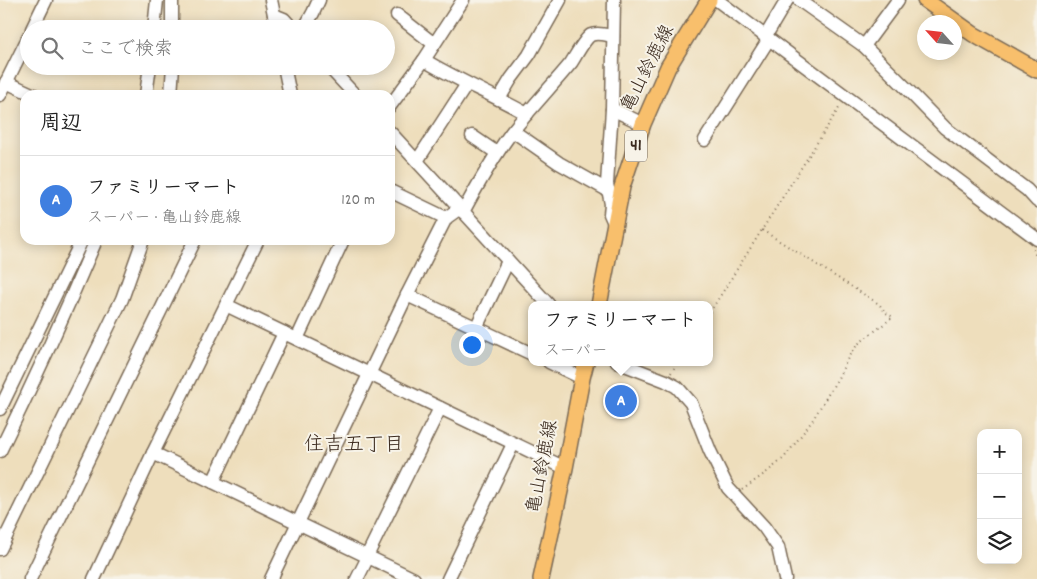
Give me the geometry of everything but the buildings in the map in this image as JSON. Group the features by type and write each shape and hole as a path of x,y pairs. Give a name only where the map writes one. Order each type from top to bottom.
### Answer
{"main road":[{"name":"亀山鈴鹿線","path":"600,301 622,187 643,124 668,67 709,0"},
{"path":"925,0 974,34 1037,70"},
{"name":"亀山鈴鹿線","path":"541,579 585,366"}],"street":[{"path":"36,20 46,0"},
{"path":"155,20 157,0"},
{"path":"172,0 172,20"},
{"path":"271,0 275,20"},
{"path":"309,20 319,0"},
{"path":"395,99 424,60 463,0"},
{"path":"499,99 511,78 529,55 560,0"},
{"path":"717,0 1037,240"},
{"path":"705,140 767,38 787,0"},
{"path":"799,0 864,46 944,128 1027,190 1037,201"},
{"path":"864,46 898,0"},
{"path":"612,1 612,110 607,184 611,204 610,214 615,224"},
{"path":"274,15 285,20"},
{"path":"397,15 434,44"},
{"path":"271,579 407,295 446,218 462,210 486,170 513,131 572,61 590,36 596,34 613,36"},
{"path":"0,95 20,54"},
{"path":"424,60 527,114"},
{"path":"147,90 149,75"},
{"path":"171,90 172,75"},
{"path":"286,75 289,90"},
{"path":"336,75 350,90"},
{"path":"6,82 23,90"},
{"path":"417,161 467,84"},
{"path":"612,110 643,124"},
{"path":"513,131 559,163 609,191"},
{"path":"472,136 498,153"},
{"path":"395,137 545,301"},
{"path":"395,193 446,218"},
{"path":"0,409 80,245"},
{"path":"0,451 72,298 94,245"},
{"path":"0,549 122,299 141,245"},
{"path":"30,579 193,245"},
{"path":"94,579 153,453 256,245"},
{"path":"297,339 341,245"},
{"path":"476,328 508,261"},
{"path":"407,295 528,352"},
{"path":"226,305 565,468"},
{"path":"213,482 284,333"},
{"path":"557,366 582,378"},
{"path":"628,366 677,387 686,397 694,410 710,451 728,488 764,527 778,547 785,579"},
{"path":"357,579 440,408"},
{"path":"448,579 513,444"},
{"path":"153,453 414,579"}],"path":[{"path":"713,307 846,98"},
{"path":"734,495 784,458 812,421 849,356 858,344 893,317 886,313 879,304 762,230"}],"place":[{"name":"ファミリーマート","path":"621,401"}],"district":[{"name":"住吉五丁目","path":"354,446"}]}
